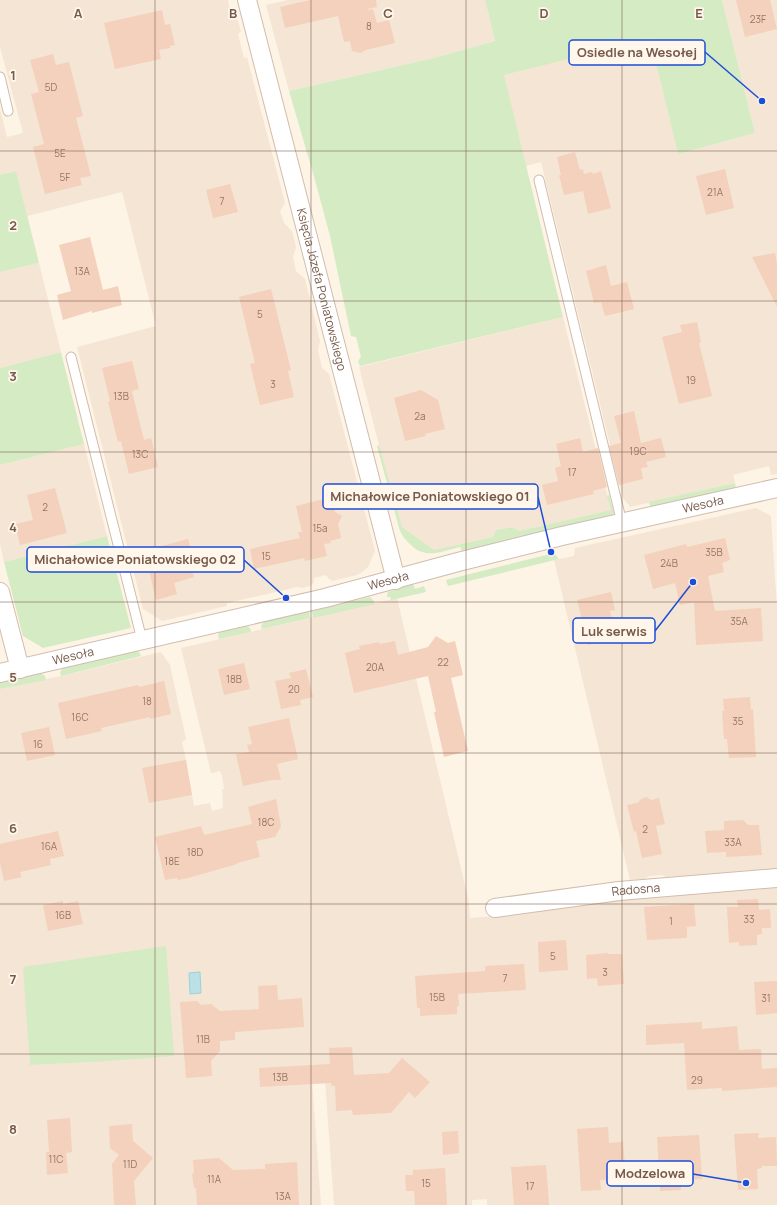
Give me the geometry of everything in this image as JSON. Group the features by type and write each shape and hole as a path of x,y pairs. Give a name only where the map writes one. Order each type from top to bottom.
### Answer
{"street":[{"name":"Księcia Józefa Poniatowskiego","path":"247,0 396,580"},
{"name":"Wesoła","path":"0,673 326,598 465,560 562,536 777,488"},
{"path":"0,592 20,668"},
{"name":"Radosna","path":"495,908 619,891 777,878"}],"lane":[{"path":"0,77 8,111"},
{"path":"539,180 622,523"},
{"path":"71,357 142,640"}],"shaded area":[{"path":"0,0 228,0 230,11 236,14 241,32 238,34 244,58 247,57 285,203 280,211 284,223 292,231 294,238 296,248 293,257 296,271 305,279 320,341 318,350 322,368 329,374 375,551 368,567 362,572 357,575 332,581 326,575 314,578 314,582 311,586 302,588 297,587 227,603 227,606 162,621 143,609 77,347 156,326 122,192 27,216 16,171 0,175 0,109 7,137 23,133 0,47"},
{"path":"288,0 485,0 495,41 434,58 289,91 266,5"},
{"path":"722,0 777,0 777,474 771,475 769,466 733,475 735,483 630,507 623,498 541,162 526,166 503,75 650,39 678,154 755,133"},
{"path":"39,263 61,352 0,368 0,272"},
{"path":"563,317 611,510 519,531 513,527 496,530 493,537 434,550 402,527 383,461 359,367"},
{"path":"84,444 107,536 4,562 0,544 0,465"},
{"path":"756,508 771,516 777,608 777,870 666,877 662,875 649,876 645,879 630,880 554,560 574,556 575,548"},
{"path":"397,598 469,902 470,918 495,916 577,903 777,885 777,1205 487,1205 487,1199 472,1200 472,1205 334,1205 325,1080 312,1080 321,1205 0,1205 0,689 161,652 170,665 186,739 182,742 194,806 210,803 212,811 223,808 222,789 224,789 222,776 220,771 211,773 181,648","holes":["24,969 94,1062 30,1065"]}],"green space":[{"path":"485,0 722,0 755,133 678,154 650,39 504,75 563,317 360,366 358,361 361,357 356,337 351,336 330,236 289,91 434,58 495,41"},
{"path":"16,171 39,263 0,272 0,175"},
{"path":"61,352 84,444 0,465 0,368"},
{"path":"379,445 402,527 434,550 493,537 496,530 513,527 519,531 611,510 607,496 609,495 614,514 612,518 463,553 460,547 434,553 422,552 417,550 409,543 400,530 377,446"},
{"path":"735,483 736,489 651,509 649,502"},
{"path":"107,536 131,628 43,648 23,636 4,562"},
{"path":"554,553 559,559 448,586 446,580"},
{"path":"413,584 415,589 424,586 426,592 391,600 390,597 387,597 388,592"},
{"path":"370,597 375,604 313,618 312,611"},
{"path":"309,611 310,618 262,629 261,626 264,622"},
{"path":"247,626 250,628 251,632 219,639 218,635 220,632"},
{"path":"137,651 141,656 61,676 60,672 63,668"},
{"path":"41,673 45,676 46,680 0,689 0,683"},
{"path":"166,946 174,1056 30,1065 23,967"}],"water":[{"path":"200,972 201,993 190,994 189,973"}],"building":[{"path":"310,0 376,0 377,7 367,9 373,9 377,23 389,20 395,43 366,50 360,53 352,51 350,41 344,42 338,16 285,28 280,7"},
{"path":"736,0 770,0 777,29 745,37"},
{"path":"162,10 165,25 170,24 175,45 170,46 170,48 159,50 161,59 115,69 104,23"},
{"path":"53,54 56,65 69,62 83,116 76,118 91,176 80,178 82,185 45,194 33,147 44,144 31,94 39,92 30,60"},
{"path":"575,152 580,170 583,169 584,174 592,172 593,174 601,171 611,208 588,214 583,191 564,195 559,175 561,175 557,157"},
{"path":"725,169 734,208 706,215 696,176"},
{"path":"230,184 238,212 213,218 206,190"},
{"path":"90,237 103,290 118,286 122,305 92,313 92,311 63,320 57,295 71,291 59,245"},
{"path":"775,253 777,264 777,307 752,257"},
{"path":"606,265 611,286 627,282 634,309 605,316 601,302 594,303 586,271"},
{"path":"271,289 291,370 288,371 294,397 260,405 250,364 255,363 239,297"},
{"path":"697,322 701,342 699,343 712,396 679,404 662,337 682,332 680,325"},
{"path":"132,361 139,389 132,391 138,416 144,440 151,438 158,467 129,474 121,441 118,442 108,402 110,401 102,368"},
{"path":"421,390 438,400 445,429 425,434 426,436 405,441 394,398"},
{"path":"634,411 641,443 661,438 666,457 646,462 648,467 641,468 643,479 619,485 609,446 621,443 614,416"},
{"path":"580,438 583,452 598,448 607,487 593,491 594,494 547,505 542,485 558,481 555,468 561,466 556,444"},
{"path":"55,488 67,533 20,545 15,524 33,520 27,495"},
{"path":"332,497 335,512 342,516 338,524 341,538 330,541 331,543 324,544 327,556 305,561 304,558 254,569 250,549 300,538 298,532 302,532 296,506"},
{"path":"725,538 730,560 722,563 724,572 708,576 715,611 761,608 763,641 696,645 694,602 680,605 675,583 653,589 644,555 686,544 687,547"},
{"path":"188,539 195,565 191,566 194,577 174,583 177,594 156,600 149,571 152,570 147,550"},
{"path":"611,592 615,610 610,611 617,638 588,645 587,641 580,643 576,626 583,624 577,600"},
{"path":"436,636 448,643 455,641 463,675 451,678 468,751 444,757 428,676 354,693 345,653 360,649 359,646 379,642 380,644 395,641 398,655 428,647"},
{"path":"244,663 250,689 224,695 218,669"},
{"path":"306,669 313,697 300,700 301,705 281,709 275,681 291,678 289,673"},
{"path":"164,681 171,714 101,728 102,731 66,739 58,703 138,685 139,687"},
{"path":"750,697 751,710 753,709 756,757 729,758 727,739 724,739 722,711 724,711 723,699"},
{"path":"289,718 298,759 277,764 281,780 272,780 243,786 236,754 249,752 247,745 252,744 248,727"},
{"path":"49,727 55,755 27,761 21,733"},
{"path":"186,760 192,795 149,803 142,768"},
{"path":"647,797 651,800 659,798 665,824 656,826 662,854 642,858 636,831 634,832 627,805 638,803 641,799"},
{"path":"276,799 281,826 275,837 256,841 260,857 188,878 165,880 155,837 201,826 204,835 252,824 248,807"},
{"path":"743,820 748,825 759,825 762,855 726,857 726,852 707,853 705,831 724,830 724,821"},
{"path":"58,831 64,856 50,859 51,865 20,872 22,877 4,881 0,863 0,844"},
{"path":"758,899 759,910 770,909 771,928 762,928 762,934 757,935 757,945 739,946 739,942 729,943 727,907 738,907 737,900"},
{"path":"63,901 63,904 78,901 83,924 48,931 43,905"},
{"path":"694,904 696,926 687,927 687,938 647,940 644,907"},
{"path":"566,940 568,970 539,972 538,942"},
{"path":"608,953 622,954 624,984 598,986 597,978 587,979 586,955"},
{"path":"524,964 526,990 458,994 459,1006 457,1006 457,1014 420,1016 420,1008 417,1008 415,976 485,971 485,966"},
{"path":"777,981 777,1013 756,1015 754,982"},
{"path":"277,985 278,1000 302,998 304,1027 235,1032 235,1040 220,1041 220,1051 211,1061 212,1076 186,1078 180,1002 197,1001 201,1005 211,1004 220,1011 259,1009 258,986"},
{"path":"702,1022 702,1029 737,1026 739,1050 761,1049 762,1069 777,1068 777,1087 722,1091 722,1088 687,1090 684,1043 646,1045 646,1025"},
{"path":"352,1047 354,1075 389,1073 402,1058 430,1082 415,1098 409,1092 391,1113 353,1115 352,1110 336,1111 335,1086 332,1086 331,1083 260,1087 259,1068 330,1064 329,1048"},
{"path":"70,1118 72,1152 66,1153 68,1173 47,1175 46,1152 49,1152 47,1120"},
{"path":"132,1124 133,1141 153,1158 134,1181 136,1205 114,1205 112,1164 119,1155 110,1148 109,1126"},
{"path":"608,1127 609,1143 623,1142 626,1179 600,1180 601,1190 581,1191 577,1129"},
{"path":"458,1131 459,1153 443,1155 442,1132"},
{"path":"759,1133 758,1138 776,1137 777,1166 762,1166 762,1168 757,1169 758,1189 738,1190 734,1134"},
{"path":"699,1135 702,1179 680,1180 681,1190 660,1191 657,1137"},
{"path":"219,1158 233,1170 265,1169 265,1164 297,1162 299,1205 197,1205 196,1188 194,1188 192,1174 194,1173 193,1160"},
{"path":"546,1165 549,1205 514,1205 511,1167"},
{"path":"445,1168 447,1205 415,1205 414,1191 406,1191 405,1175 413,1175 413,1170"}],"place":[{"name":"Osiedle na Wesołej","path":"762,101"},
{"name":"Michałowice Poniatowskiego 01","path":"551,552"},
{"name":"Luk serwis","path":"693,582"},
{"name":"Michałowice Poniatowskiego 02","path":"286,598"},
{"name":"Modzelowa","path":"746,1183"}]}
